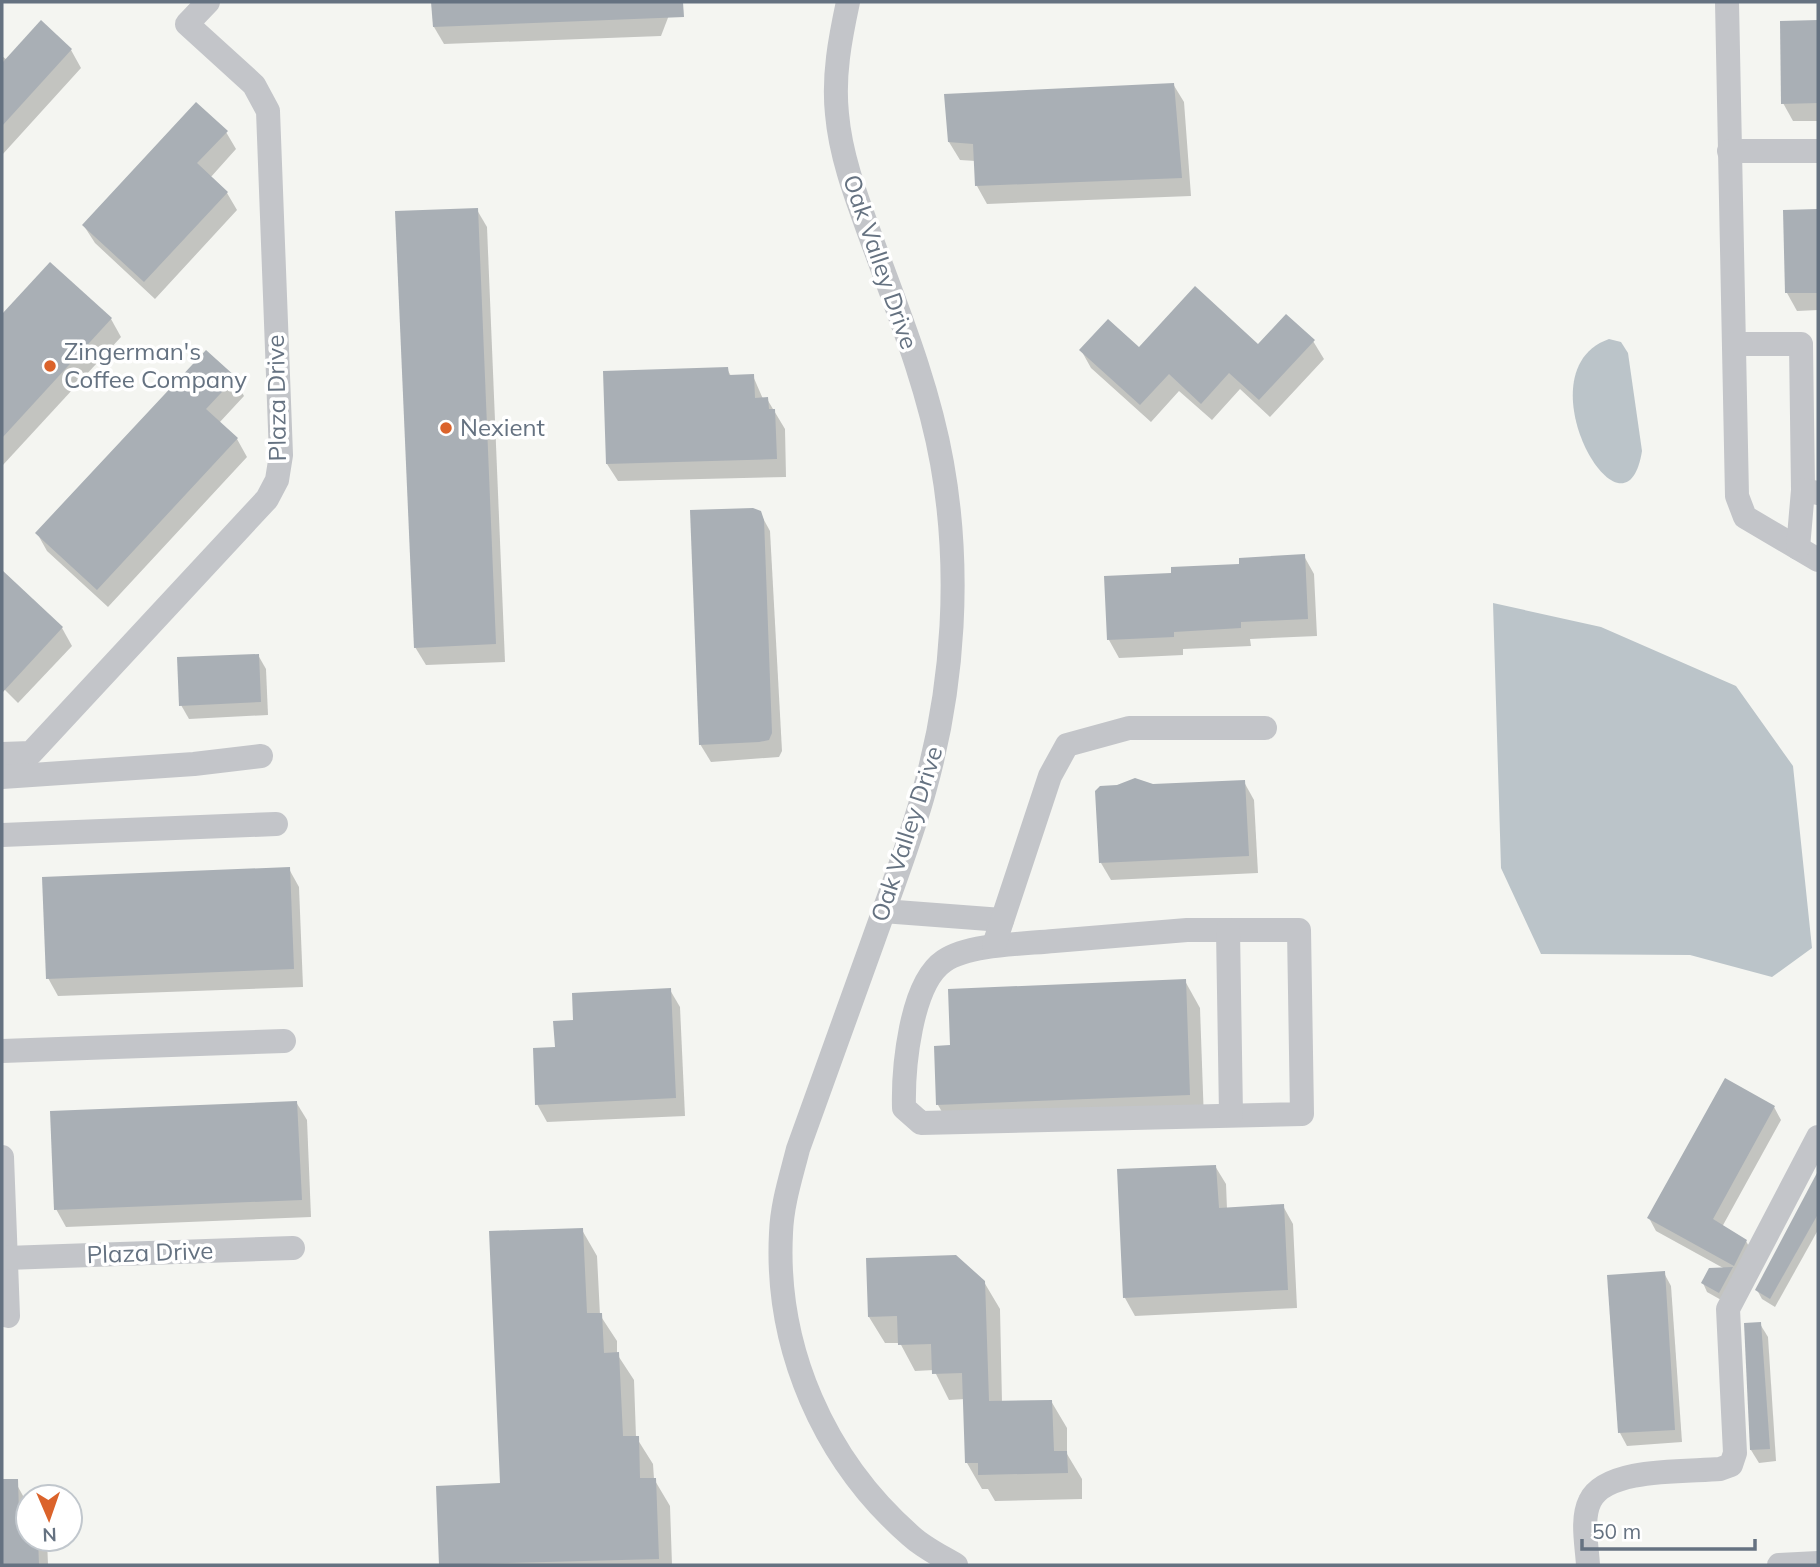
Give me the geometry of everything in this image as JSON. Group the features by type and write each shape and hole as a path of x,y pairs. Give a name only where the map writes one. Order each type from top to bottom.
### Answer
{"street":[{"name":"Plaza Drive","path":"2,754 31,753 267,499 277,480 281,455 268,111 254,85 187,24 208,2"},
{"name":"Oak Valley Drive","path":"848,2 835,77 837,116 851,182 931,413 943,463 952,581 951,650 936,745 913,829 798,1149 786,1194 781,1231 780,1273 787,1323 799,1366 810,1399 832,1446 870,1496 912,1538 956,1565"},
{"path":"1727,2 1737,496 1745,517 1808,554 1811,492 1801,344 1734,344"},
{"path":"1729,151 1818,150"},
{"path":"994,945 1050,776 1067,745 1129,728 1265,728"},
{"path":"2,777 194,764 261,756"},
{"path":"2,835 276,824"},
{"path":"883,911 1002,920"},
{"path":"1228,930 1231,1115"},
{"path":"1228,930 1299,930 1302,1114 921,1123 904,1108 904,1087 914,1016 925,984 944,961 994,945 1228,930"},
{"path":"2,1051 284,1041"},
{"path":"1588,1565 1586,1525 1590,1501 1603,1484 1622,1477 1720,1469 1731,1465 1735,1453 1728,1309 1818,1137"},
{"path":"2,1157 8,1316"},
{"name":"Plaza Drive","path":"6,1258 293,1248"},
{"path":"1779,1565 1818,1563"}],"shaded area":[{"path":"1609,339 1621,342 1628,353 1642,451 1632,478 1617,483 1600,471 1585,447 1575,416 1573,385 1584,357"},
{"path":"1493,603 1601,627 1736,686 1793,766 1812,948 1772,977 1690,955 1541,954 1501,868"}],"building":[{"path":"431,2 683,2 684,17 433,27"},
{"path":"41,20 72,49 2,126 2,63"},
{"path":"1818,20 1818,103 1781,104 1780,21"},
{"path":"1174,83 1182,178 975,186 973,144 948,142 944,94"},
{"path":"196,102 228,131 197,163 228,192 144,282 82,225"},
{"name":"Nexient","path":"478,208 496,644 414,648 395,211"},
{"path":"1818,209 1818,293 1785,293 1783,210"},
{"path":"50,262 112,318 2,438 2,314"},
{"path":"1195,286 1258,344 1286,314 1315,340 1259,400 1229,373 1201,404 1169,374 1140,405 1079,350 1108,319 1139,347"},
{"path":"206,350 236,377 206,409 238,438 97,590 35,533"},
{"path":"728,367 729,375 754,374 755,398 768,397 769,409 775,409 777,459 606,464 603,371"},
{"path":"753,508 761,511 764,520 772,733 769,740 759,742 699,745 690,510"},
{"path":"1305,554 1308,619 1241,622 1241,628 1174,632 1174,637 1107,640 1104,576 1171,573 1171,567 1239,564 1239,558"},
{"path":"2,570 63,627 2,693"},
{"path":"259,654 261,702 179,706 177,657"},
{"path":"1135,778 1153,784 1245,780 1249,856 1099,863 1095,791 1100,786 1117,785"},
{"path":"290,867 294,969 46,979 42,877"},
{"path":"1186,979 1190,1095 936,1105 934,1046 950,1045 948,989"},
{"path":"671,988 676,1098 535,1105 533,1048 555,1047 553,1021 573,1020 572,993"},
{"path":"1725,1078 1775,1106 1713,1219 1747,1240 1734,1266 1647,1218"},
{"path":"297,1101 302,1200 54,1210 50,1111"},
{"path":"1216,1165 1219,1208 1284,1204 1288,1290 1123,1298 1117,1169"},
{"path":"1818,1171 1818,1214 1770,1299 1755,1290"},
{"path":"583,1228 587,1313 602,1313 604,1353 619,1352 623,1436 639,1436 640,1478 656,1478 659,1559 439,1565 436,1486 500,1483 489,1231"},
{"path":"956,1255 985,1281 989,1401 1052,1400 1054,1451 1067,1451 1068,1473 978,1475 978,1463 965,1463 962,1373 932,1374 931,1344 898,1345 897,1316 868,1317 866,1258"},
{"path":"1733,1267 1719,1293 1701,1283 1709,1268"},
{"path":"1665,1271 1675,1430 1618,1433 1607,1275"},
{"path":"1761,1322 1770,1449 1750,1450 1744,1323"},
{"path":"2,1479 18,1479 18,1483 14,1483 14,1553 39,1553 39,1565 2,1565"}],"place":[{"name":"Zingerman's Coffee Company","path":"50,366"},
{"name":"Nexient","path":"446,428"}]}
